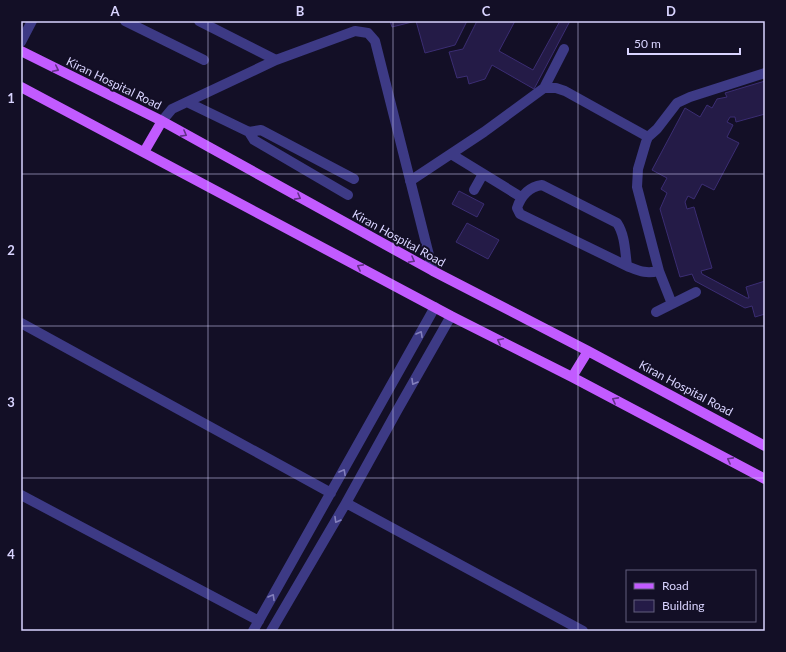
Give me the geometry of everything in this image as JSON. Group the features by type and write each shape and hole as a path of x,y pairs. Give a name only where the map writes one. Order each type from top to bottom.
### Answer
{"main road":[{"name":"Kiran Hospital Road","path":"21,51 162,121 433,271 588,351 765,446"},
{"path":"21,87 451,316 572,377 765,479"},
{"path":"144,152 162,121"},
{"path":"572,377 588,351"}],"street":[{"path":"21,42 32,21"},
{"path":"125,21 204,60"},
{"path":"199,21 276,60"},
{"path":"162,121 172,109 276,60 355,31 363,32 372,36 375,41 433,271"},
{"path":"410,181 544,88 564,49"},
{"path":"672,304 659,271 637,187 638,169 648,137 657,129 677,102 765,73"},
{"path":"544,88 556,88 565,91 648,137"},
{"path":"187,102 249,132 254,140 348,194"},
{"path":"249,132 261,130 354,179"},
{"path":"451,154 521,197"},
{"path":"474,190 483,174"},
{"path":"627,266 623,236 617,223 542,185 535,186 521,197 517,208 520,214 627,266 647,273 659,271"},
{"path":"656,312 696,292"},
{"path":"253,631 435,307"},
{"path":"274,630 451,316"},
{"path":"21,323 331,493"},
{"path":"411,351 426,360"},
{"path":"382,401 398,409"},
{"path":"21,495 259,621"},
{"path":"346,503 583,631"},
{"path":"297,554 312,562"}],"building":[{"path":"390,21 416,21 392,27"},
{"path":"416,21 467,21 455,45 425,53"},
{"path":"477,21 515,21 499,51 533,70 560,21 570,21 534,89 492,65 485,79 469,84 467,76 457,78 449,52 463,49"},
{"path":"765,81 765,114 736,122 735,117 730,117 727,122 733,125 727,137 739,143 714,190 702,184 694,199 688,196 685,202 687,209 694,207 712,268 701,271 702,274 747,298 749,298 746,287 765,281 765,314 755,317 752,306 745,308 695,281 692,274 680,277 660,209 667,193 661,189 667,178 652,170 685,108 700,117 707,105 712,108 717,99 727,97 725,93"},
{"path":"459,191 484,204 477,217 452,204"},
{"path":"467,223 499,240 488,259 456,242"}]}
